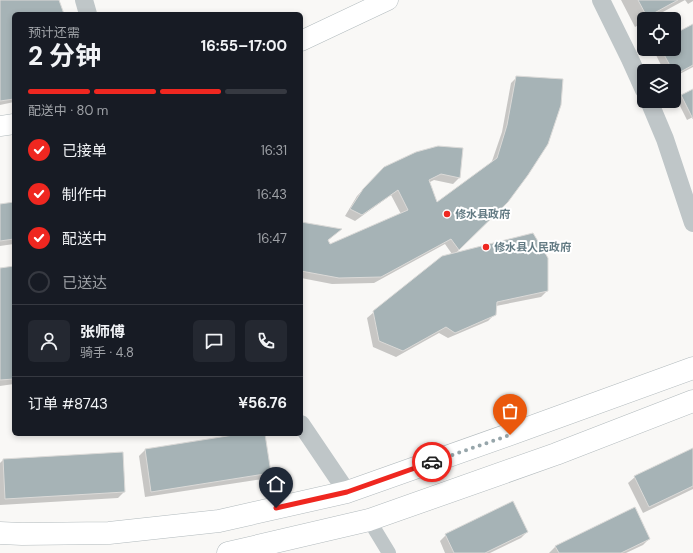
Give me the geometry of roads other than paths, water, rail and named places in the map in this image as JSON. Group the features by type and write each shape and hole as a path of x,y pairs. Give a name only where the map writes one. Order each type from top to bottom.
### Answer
{"main road":[{"path":"303,40 388,0"},
{"path":"0,126 12,124"},
{"path":"0,533 110,533 219,521 347,492 693,368"},
{"path":"228,553 368,520 556,454 693,401"}],"street":[{"path":"84,0 87,12"},
{"path":"601,0 637,74"},
{"path":"651,108 665,139 693,223"},
{"path":"303,427 347,492"},
{"path":"368,520 389,553"}],"place":[{"name":"修水县政府","path":"447,214"},
{"name":"修水县人民政府","path":"486,247"}]}
